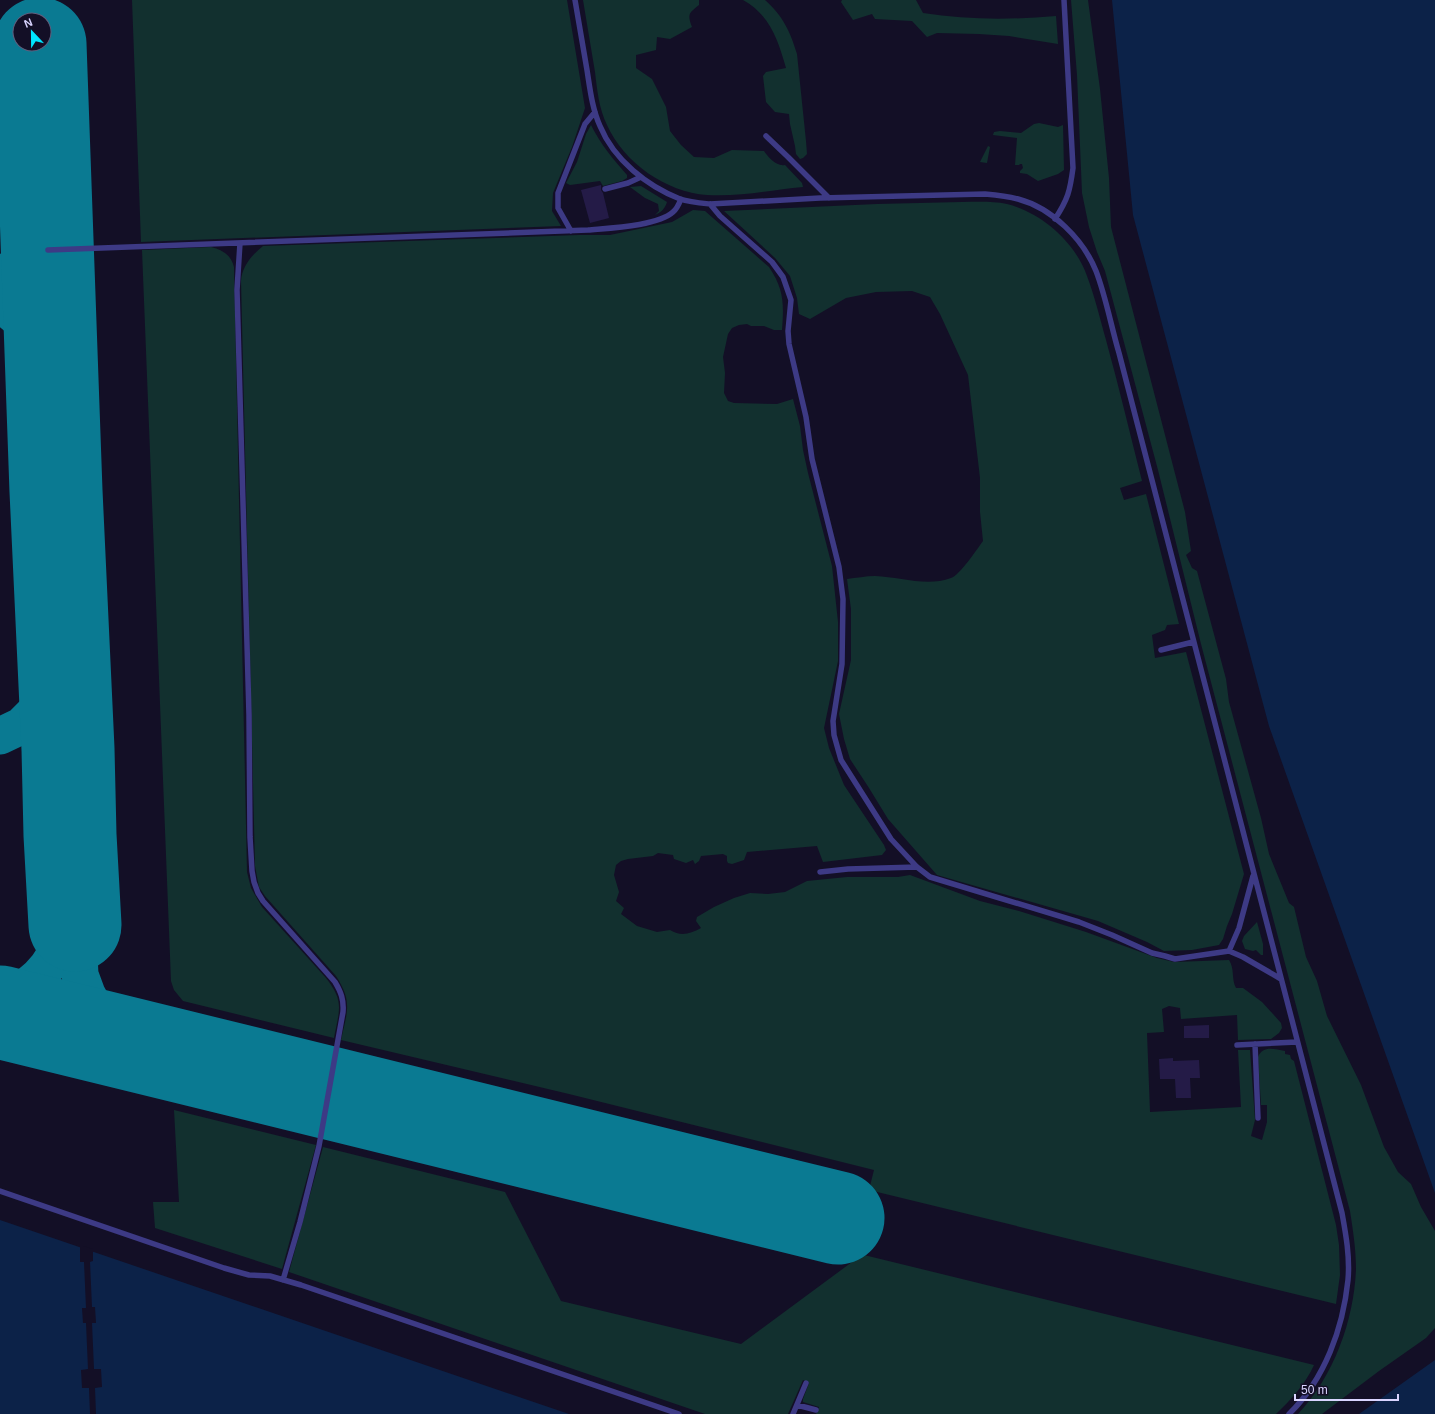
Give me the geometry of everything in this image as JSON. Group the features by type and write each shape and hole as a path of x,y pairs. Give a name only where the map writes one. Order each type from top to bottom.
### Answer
{"lane":[{"path":"575,0 591,95 600,127 620,156 651,185 681,199 710,204 829,198 985,194 1018,199 1032,204 1069,230 1080,242 1096,272 1121,361 1342,1213 1347,1247 1348,1279 1341,1323 1326,1360 1310,1390 1289,1414"},
{"path":"1055,219 1065,204 1070,190 1073,168 1064,0"},
{"path":"571,231 558,208 558,193 585,124 595,112"},
{"path":"766,136 829,198"},
{"path":"605,189 628,183 641,177"},
{"path":"48,250 571,231 616,228 658,220 674,212 681,199"},
{"path":"710,204 720,216 772,262 783,277 789,292 791,300 788,331 789,344 806,417 812,459 839,567 843,599 842,664 833,722 834,735 842,760 891,838 917,867 930,877 1079,922 1152,953 1180,958 1229,952 1243,957 1281,979"},
{"path":"240,243 238,290 252,871 256,888 263,901 335,982 341,992 344,1002 319,1146 300,1222 282,1280"},
{"path":"1161,650 1193,642"},
{"path":"820,872 848,869 917,867"},
{"path":"1229,952 1239,928 1254,874"},
{"path":"1237,1045 1297,1042"},
{"path":"1255,1044 1258,1118"},
{"path":"0,1191 224,1268 249,1275 270,1276 391,1315 679,1414"},
{"path":"793,1414 806,1384"},
{"path":"797,1404 816,1410"}],"green space":[{"path":"132,0 567,0 585,108 572,147 553,193 552,211 561,226 141,242"},
{"path":"583,0 699,0 699,5 689,16 692,27 670,39 657,37 656,50 636,55 636,68 652,79 666,107 670,131 681,145 694,157 714,158 732,150 764,151 770,159 776,163 785,165 802,183 803,187 743,194 707,195 692,193 662,182 635,163 614,139 600,106"},
{"path":"743,0 765,0 777,12 792,38 797,54 806,141 807,154 803,158 800,159 796,154 789,114 775,112 766,102 763,76 766,72 786,68 780,48 772,29 760,13"},
{"path":"842,0 916,0 923,13 956,17 1006,19 1056,16 1058,44 1009,36 979,34 937,33 927,37 912,21 875,19 872,14 853,20 841,2"},
{"path":"1071,0 1088,0 1100,89 1109,178 1111,227 1185,512 1191,551 1186,555 1192,568 1197,571 1226,679 1229,702 1261,818 1269,854 1289,903 1294,907 1306,957 1317,981 1327,1016 1361,1085 1384,1147 1398,1172 1411,1184 1421,1207 1435,1231 1435,1328 1426,1338 1322,1414 1298,1414 1311,1399 1332,1365 1340,1346 1351,1308 1356,1269 1355,1247 1350,1211 1201,644 1158,470 1105,271 1089,227 1082,193 1077,75"},
{"path":"1039,123 1058,127 1063,125 1064,170 1058,174 1038,181 1027,174 1020,173 1023,168 1022,164 1015,165 1017,138 993,135 994,132 1000,131 1021,133 1034,124"},
{"path":"591,125 603,145 627,175 627,178 622,181 603,186 600,181 570,185 566,183 577,162 586,134"},
{"path":"988,146 990,147 987,163 980,162"},
{"path":"641,186 667,202 660,213 655,215 659,211 658,204 645,198 630,187"},
{"path":"990,202 1007,204 1033,214 1056,231 1066,241 1082,264 1090,284 1111,358 1142,481 1120,488 1124,500 1146,494 1179,624 1167,625 1165,630 1152,635 1155,658 1186,652 1244,874 1232,914 1223,939 1219,945 1192,950 1164,951 1098,921 937,875 888,819 850,759 839,714 851,660 851,609 847,579 875,576 923,582 942,581 955,576 983,541 980,512 980,478 968,375 940,314 930,297 912,291 876,292 846,298 810,319 799,314 797,298 790,276 775,258 724,211 877,204"},
{"path":"693,210 705,211 769,267 778,282 783,304 782,330 774,330 764,326 751,326 747,324 732,328 728,334 723,357 725,373 724,393 728,401 734,403 777,404 793,399 800,426 808,473 832,566 838,622 838,661 824,728 829,748 844,785 886,850 882,855 823,862 817,846 747,852 744,860 732,864 728,863 727,856 723,854 701,856 699,861 695,864 693,860 686,863 674,859 673,855 658,853 653,856 628,859 621,861 616,865 614,875 619,892 616,901 624,908 621,914 637,926 657,932 670,930 686,934 701,928 696,921 697,917 714,907 750,893 768,894 785,892 807,881 847,877 898,877 910,875 980,901 1019,911 1086,932 1157,958 1174,962 1229,960 1232,967 1236,988 1243,988 1262,1002 1281,1023 1282,1028 1279,1033 1271,1039 1238,1040 1237,1015 1181,1019 1180,1008 1169,1006 1162,1009 1164,1032 1147,1033 1150,1112 1241,1107 1238,1050 1250,1050 1255,1120 1251,1136 1262,1140 1267,1122 1267,1105 1261,1105 1258,1057 1260,1053 1266,1049 1285,1051 1285,1054 1290,1055 1291,1059 1294,1061 1336,1225 1339,1245 1340,1275 1336,1304 869,1190 874,1170 569,1094 341,1040 347,1014 347,1000 345,993 336,976 265,896 259,887 255,866 241,281 243,270 251,257 263,246 610,235 672,222"},
{"path":"211,247 229,256 234,267 247,872 251,888 262,907 332,986 339,1006 334,1038 183,1001 174,990 171,981 142,250"},
{"path":"1257,922 1263,944 1263,955 1256,950 1253,951 1245,949 1242,941 1244,936"},
{"path":"174,1110 316,1145 282,1269 155,1228 153,1202 179,1202"},
{"path":"323,1147 505,1192 561,1301 741,1344 852,1262 864,1255 1314,1365 1298,1391 1276,1414 816,1414 819,1407 803,1402 809,1383 803,1380 788,1414 705,1414 289,1272"}],"water":[{"path":"1112,0 1435,0 1435,1193 1269,726 1133,215"},
{"path":"0,1220 569,1414 0,1414"},
{"path":"1435,1360 1435,1414 1359,1414"}],"pier":[{"path":"80,1246 93,1249 93,1261 90,1262 92,1307 95,1307 96,1323 92,1323 94,1369 101,1369 102,1387 95,1388 96,1414 90,1414 89,1388 82,1388 81,1370 88,1369 86,1323 83,1323 82,1308 86,1308 84,1262 80,1262"}],"building":[{"path":"601,185 609,218 590,223 581,190"},
{"path":"1209,1025 1209,1038 1184,1038 1184,1026"},
{"path":"1173,1058 1173,1061 1199,1060 1200,1078 1190,1078 1191,1098 1176,1098 1175,1079 1160,1079 1159,1059"}],"taxiway":[{"path":"0,278 10,271 25,254 34,238 40,211 45,169"},
{"path":"0,305 21,321 33,334 45,358 49,382 53,481 56,491"},
{"path":"0,736 21,726 37,710 51,691 56,674 59,656 55,526 57,506"},
{"path":"67,837 65,777 68,749"},
{"path":"69,813 73,836 80,975 87,994 96,1010 110,1025 140,1042 281,1081"},
{"path":"0,998 27,986 38,977 55,955 66,928 69,914"}],"runway":[{"path":"40,52 56,491 75,925"},
{"path":"0,1012 838,1218"}]}
